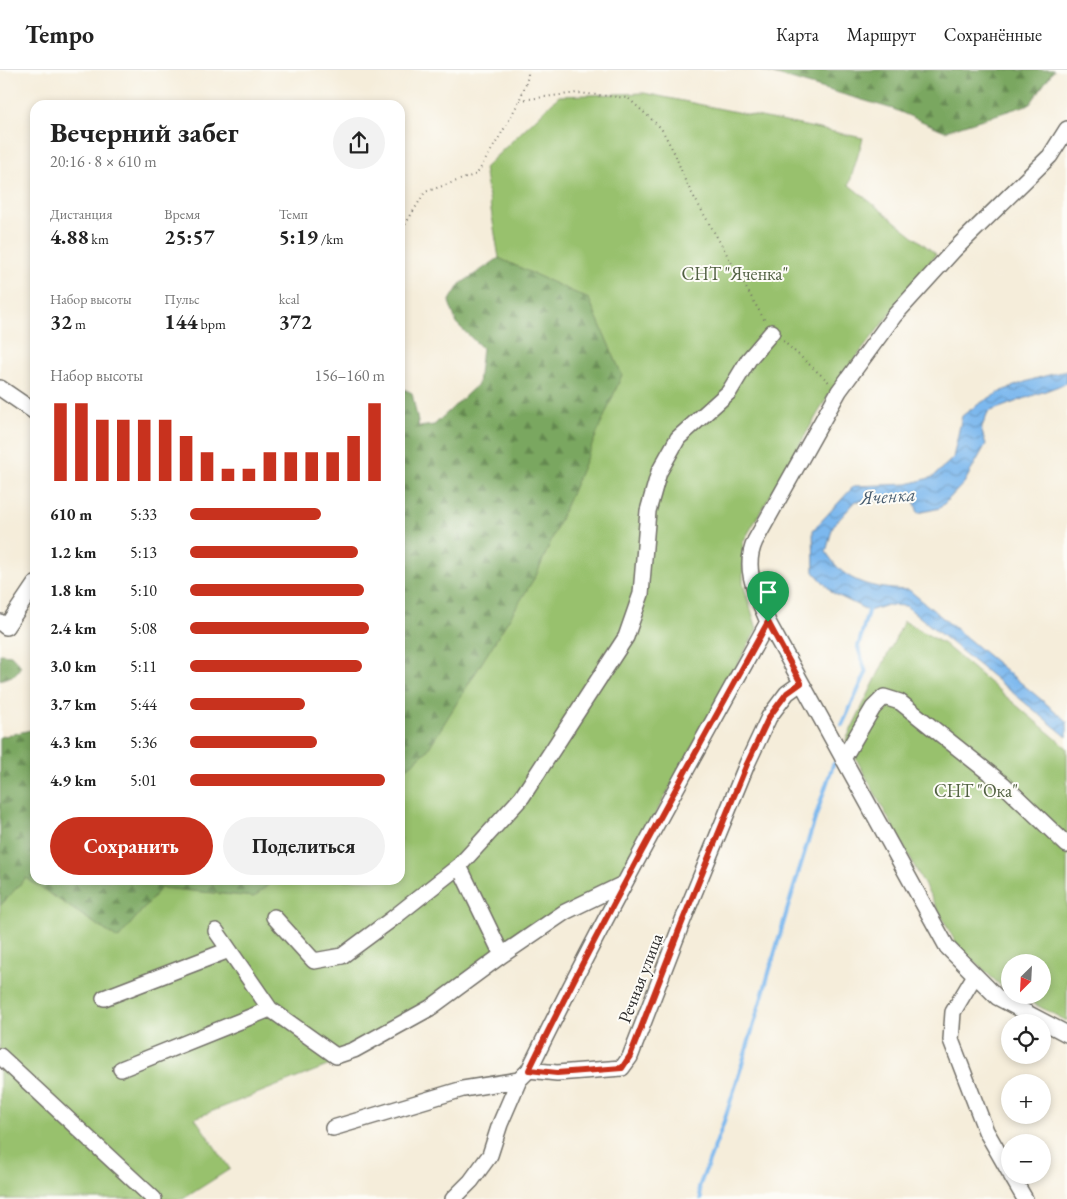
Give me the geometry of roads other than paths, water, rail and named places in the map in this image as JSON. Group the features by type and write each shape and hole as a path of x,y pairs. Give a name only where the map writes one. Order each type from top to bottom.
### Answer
{"street":[{"path":"1067,129 1050,156 954,250 894,316 839,391 750,551 748,563 755,589 768,622 947,946 997,997 1067,1034"},
{"path":"274,917 314,960 342,956 459,866 522,797 626,637 641,594 648,511 658,472 678,438 729,392 749,359 772,332"},
{"path":"0,388 30,409"},
{"path":"0,622 6,627 30,591"},
{"path":"453,1199 471,1181 490,1155 500,1124 567,991 596,939 623,884 768,622"},
{"name":"Речная улица","path":"524,1075 622,1068 630,1056 683,920 754,748 769,717 787,693 801,683"},
{"path":"843,759 872,708 884,697 900,702 1003,784 1067,845"},
{"path":"459,866 502,955"},
{"path":"216,931 270,1009 336,1056 354,1050 430,1008 565,912 623,884"},
{"path":"104,998 229,950"},
{"path":"975,975 953,1012 951,1040 986,1131 1001,1157"},
{"path":"121,1069 270,1009"},
{"path":"0,1056 154,1199"},
{"path":"333,1128 463,1089 524,1075"},
{"path":"1017,1184 1025,1199"}],"water":[{"name":"Яченка","path":"1067,371 1067,383 988,412 981,429 986,444 964,483 940,508 918,513 914,500 856,501 833,526 826,552 841,571 851,578 883,588 909,590 1067,721 1067,737 906,606 887,605 869,611 833,593 814,572 813,530 854,486 908,484 933,477 953,458 962,416 974,407 1012,387"}],"waterway":[{"path":"842,725 866,673 858,647 869,608"},
{"path":"701,1199 699,1187 728,1109 792,893 833,765 838,760"}],"park label":[{"name":"СНТ \"Яченка\"","path":"735,273"},
{"name":"СНТ \"Ока\"","path":"976,790"}]}
